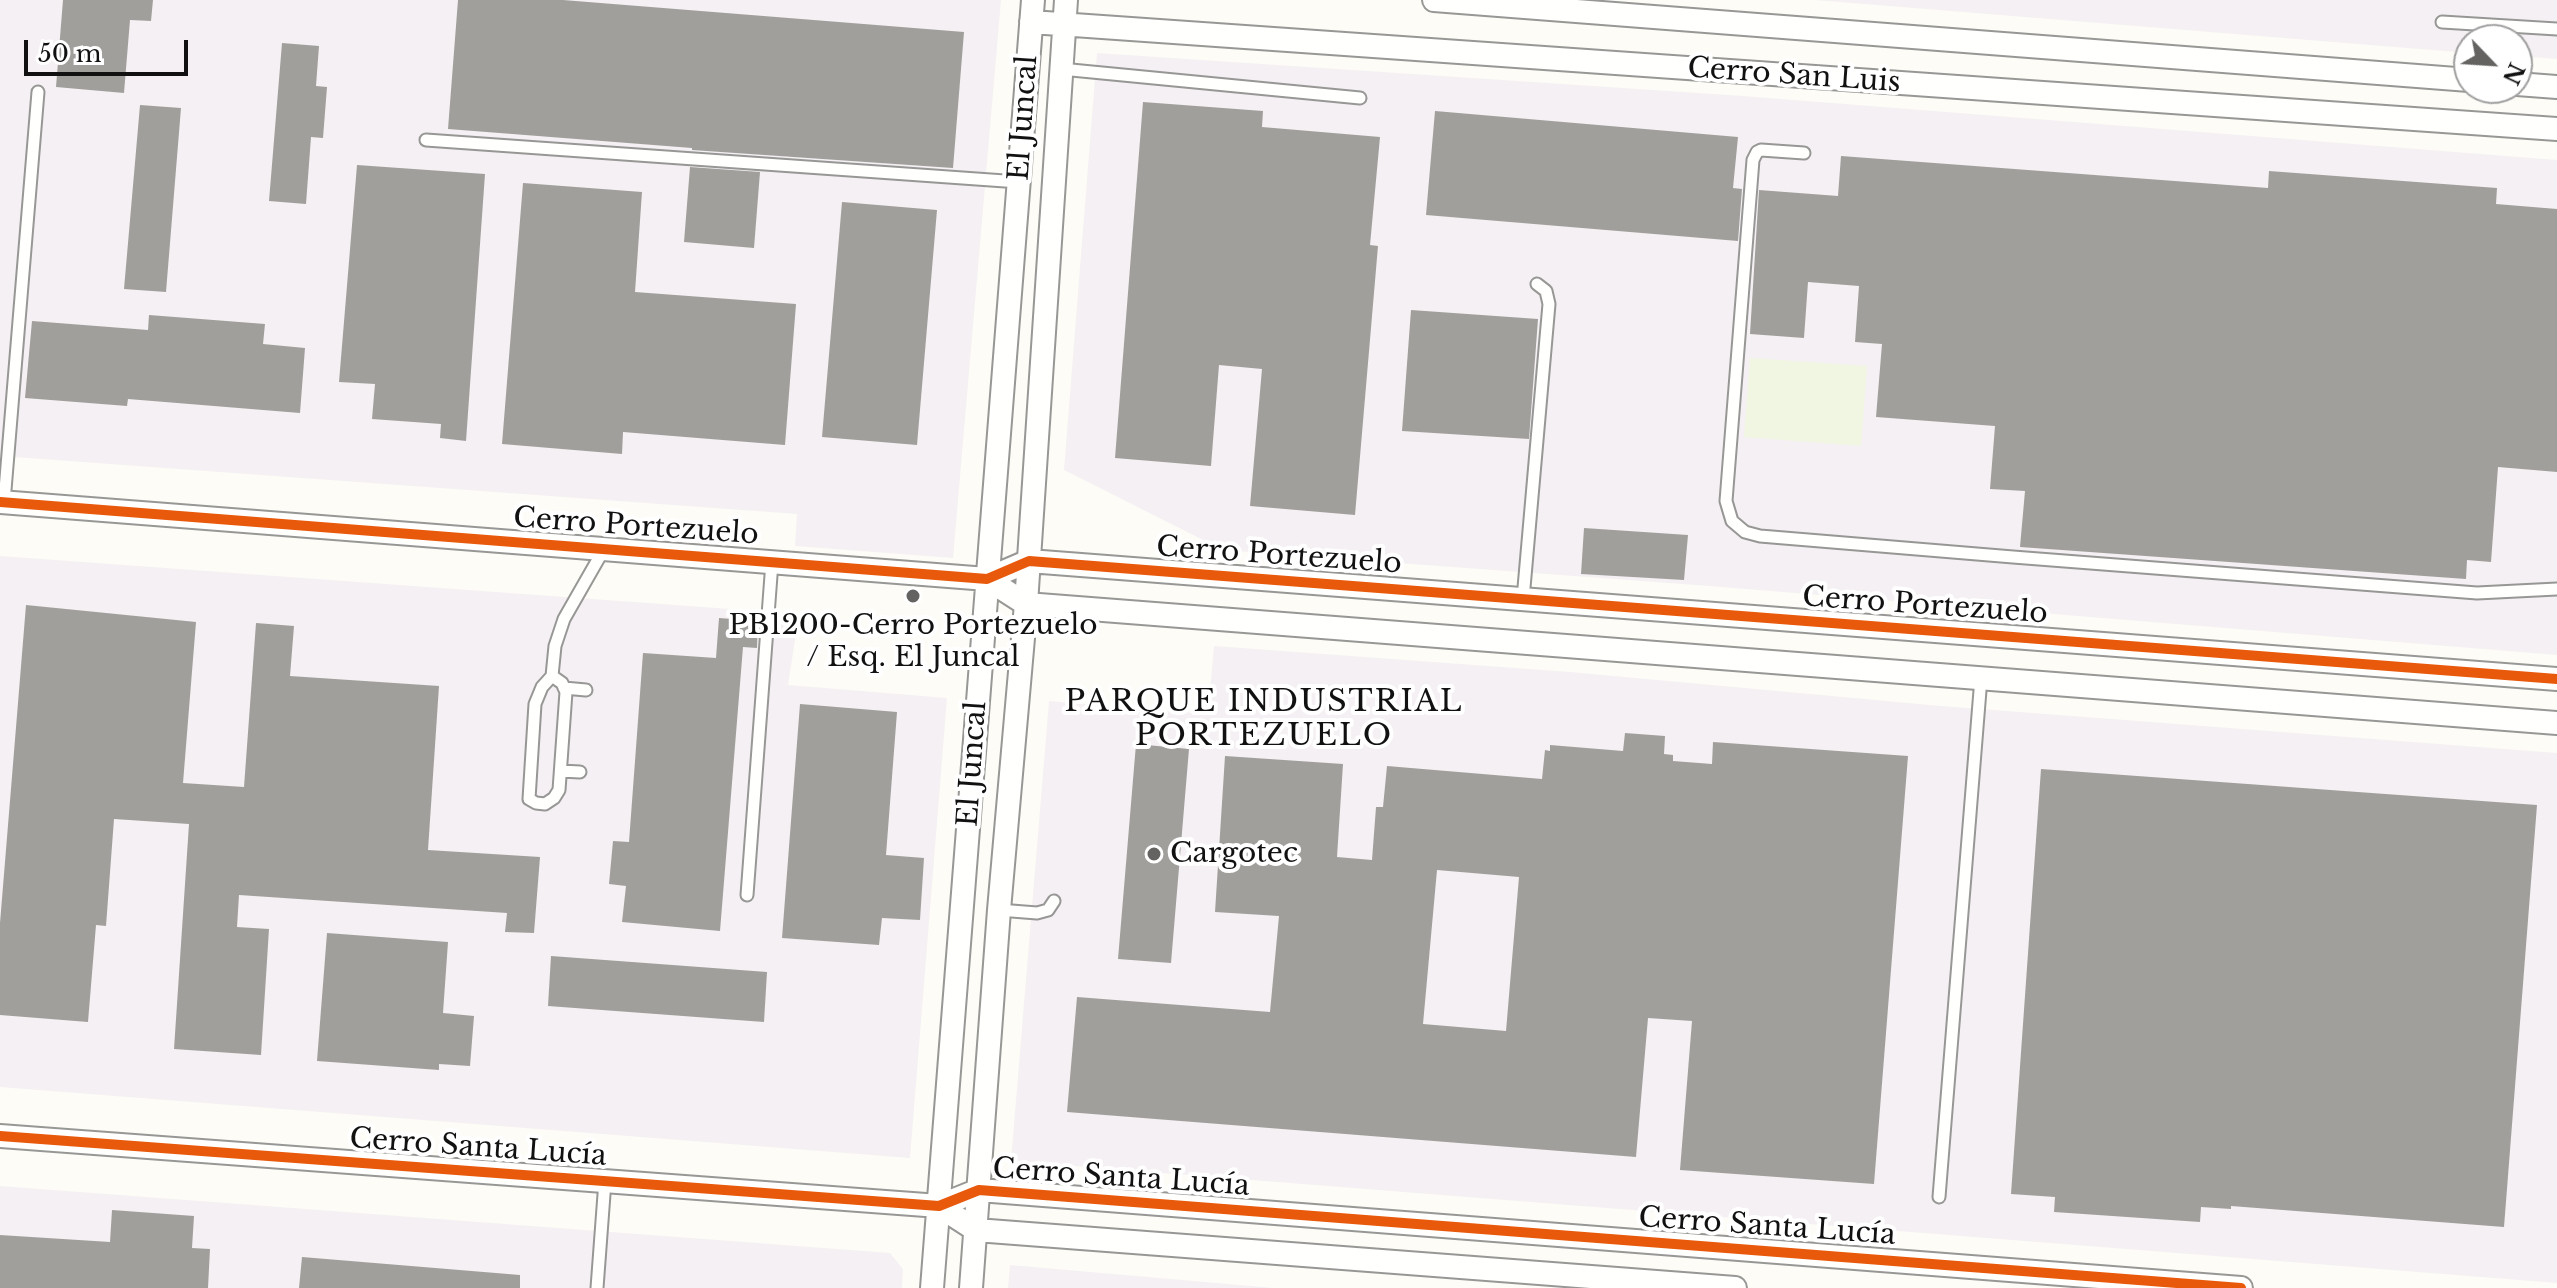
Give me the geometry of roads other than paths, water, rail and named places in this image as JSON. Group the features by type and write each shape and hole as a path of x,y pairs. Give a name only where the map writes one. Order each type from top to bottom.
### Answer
{"street":[{"name":"El Juncal","path":"971,1288 1026,604 1066,0"},
{"name":"Cerro San Luis","path":"1434,0 2453,79"},
{"name":"El Juncal","path":"932,1288 1032,11"},
{"name":"Cerro San Luis","path":"1032,11 1064,24 2557,129"},
{"path":"2533,85 2557,87"},
{"name":"Cerro Portezuelo","path":"2,502 987,579 1029,561 2557,679"},
{"name":"Cerro Portezuelo","path":"987,579 1026,604 2557,723"},
{"name":"Cerro Santa Lucía","path":"0,1136 939,1206 979,1190 2241,1288"},
{"name":"Cerro Santa Lucía","path":"939,1206 976,1230 1735,1288"}],"lane":[{"path":"2442,22 2557,29"},
{"path":"1061,69 1360,98"},
{"path":"2,502 38,92"},
{"path":"426,140 1019,182"},
{"path":"1804,153 1761,150 1753,160 1726,501 1732,521 1745,532 1760,536 2477,593 2557,589"},
{"path":"1523,599 1549,304 1546,291 1537,284"},
{"path":"552,676 562,683 566,692 559,790 545,804 529,799 535,704 542,687 552,676 555,646 564,619 604,549"},
{"path":"747,895 772,562"},
{"path":"1939,1197 1981,678"},
{"path":"564,688 586,690"},
{"path":"561,771 580,772"},
{"path":"999,910 1037,913 1048,910 1054,901"},
{"path":"597,1288 605,1181"}],"place":[{"name":"PB1200-Cerro Portezuelo / Esq. El Juncal","path":"913,596"},
{"name":"Cargotec","path":"1154,854"}],"district":[{"name":"PARQUE INDUSTRIAL PORTEZUELO","path":"1264,720"}]}
